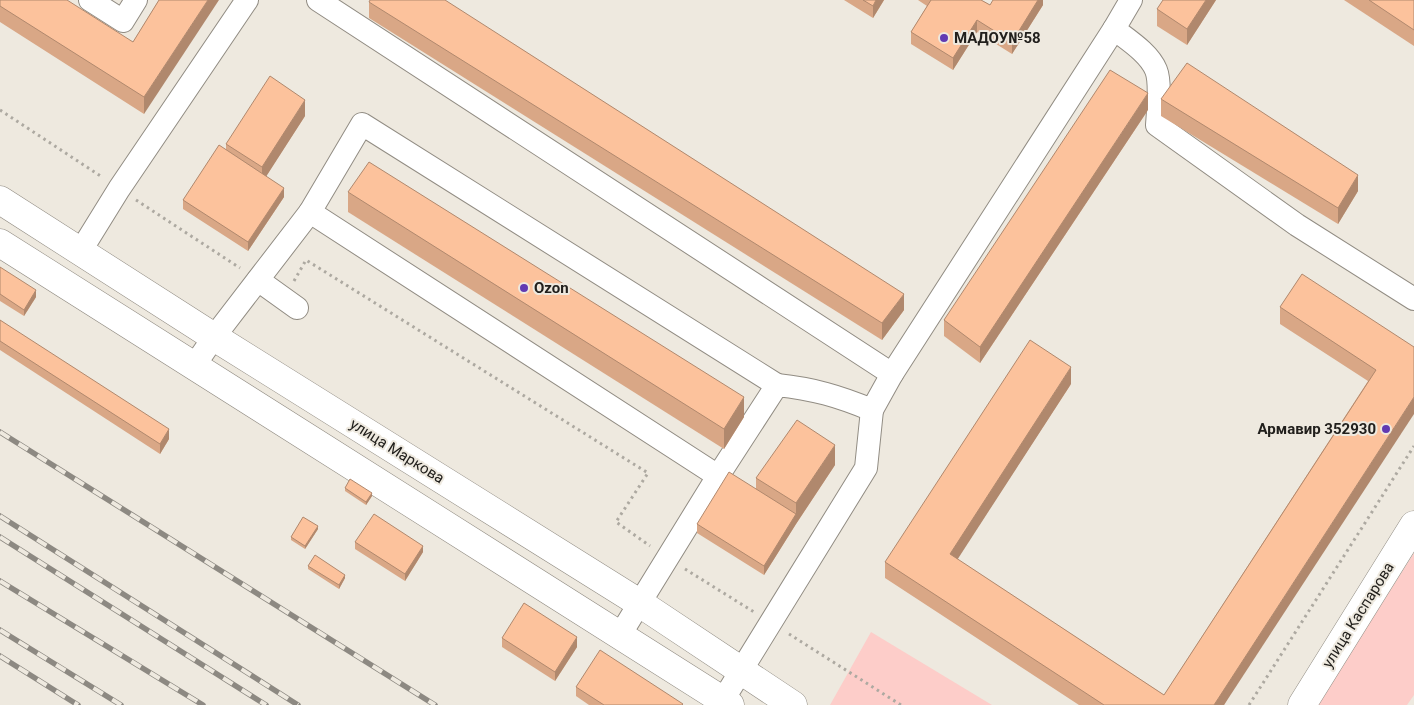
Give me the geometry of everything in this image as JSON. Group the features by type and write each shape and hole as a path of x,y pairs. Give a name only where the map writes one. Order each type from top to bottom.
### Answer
{"main road":[{"name":"улица Маркова","path":"0,200 214,337 641,604 793,705"},
{"path":"0,243 56,287 194,366 727,703"},
{"name":"улица Каспарова","path":"1302,705 1414,525"}],"street":[{"path":"90,0 123,21 136,0"},
{"path":"80,252 119,189 247,0"},
{"path":"318,0 892,374"},
{"path":"727,703 741,670 772,623 866,468 872,410 892,374 1114,30 1131,0"},
{"path":"1114,30 1146,56 1156,71 1158,92 1157,125 1297,226 1414,299"},
{"path":"194,366 310,212 362,124 777,385 811,389 842,398 872,410"},
{"path":"310,212 718,476"},
{"path":"258,280 297,308"},
{"path":"620,636 718,476 777,385"}],"path":[{"path":"258,280 292,286 306,260 648,473 616,522 668,558 901,705"},
{"path":"1249,705 1414,446"}],"shaded area":[{"path":"1414,553 1414,695 1407,705 1317,705"},
{"path":"871,632 992,705 830,705"}],"building":[{"path":"0,0 67,0 133,42 159,0 208,0 144,97 0,6"},
{"path":"370,0 445,0 904,294 882,323 369,2"},
{"path":"863,0 876,0 873,6"},
{"name":"МАДОУ№58","path":"931,0 981,0 990,5 993,0 1038,0 1012,42 977,20 953,58 911,32"},
{"path":"1163,0 1206,0 1187,29 1157,9"},
{"path":"1369,0 1414,0 1414,30"},
{"path":"1187,63 1358,175 1338,208 1161,99"},
{"path":"1110,70 1148,93 980,347 944,320"},
{"path":"270,76 305,100 262,167 226,144"},
{"path":"219,145 284,188 248,242 183,200"},
{"path":"369,162 744,397 724,429 348,192"},
{"path":"0,267 36,290 24,310 0,294"},
{"path":"1302,274 1414,347 1414,397 1214,705 1104,705 885,562 1030,340 1071,367 950,554 1164,695 1376,370 1280,307"},
{"path":"0,320 169,429 160,444 0,341"},
{"path":"797,420 835,445 796,503 756,478"},
{"path":"729,472 796,514 764,566 697,524"},
{"path":"350,479 372,493 366,502 345,488"},
{"path":"374,514 423,546 405,574 355,542"},
{"path":"303,517 318,526 305,546 291,537"},
{"path":"315,555 345,575 339,585 308,566"},
{"path":"524,603 577,637 555,672 502,638"},
{"path":"600,650 683,704 604,705 576,687"}],"railway":[{"path":"0,432 435,705"},
{"path":"0,516 298,705"},
{"path":"0,537 266,705"},
{"path":"0,581 203,705"},
{"path":"0,630 121,705"},
{"path":"0,656 78,705"}],"place":[{"name":"МАДОУ№58","path":"944,38"},
{"name":"Ozon","path":"524,288"},
{"name":"Армавир 352930","path":"1386,429"}]}
